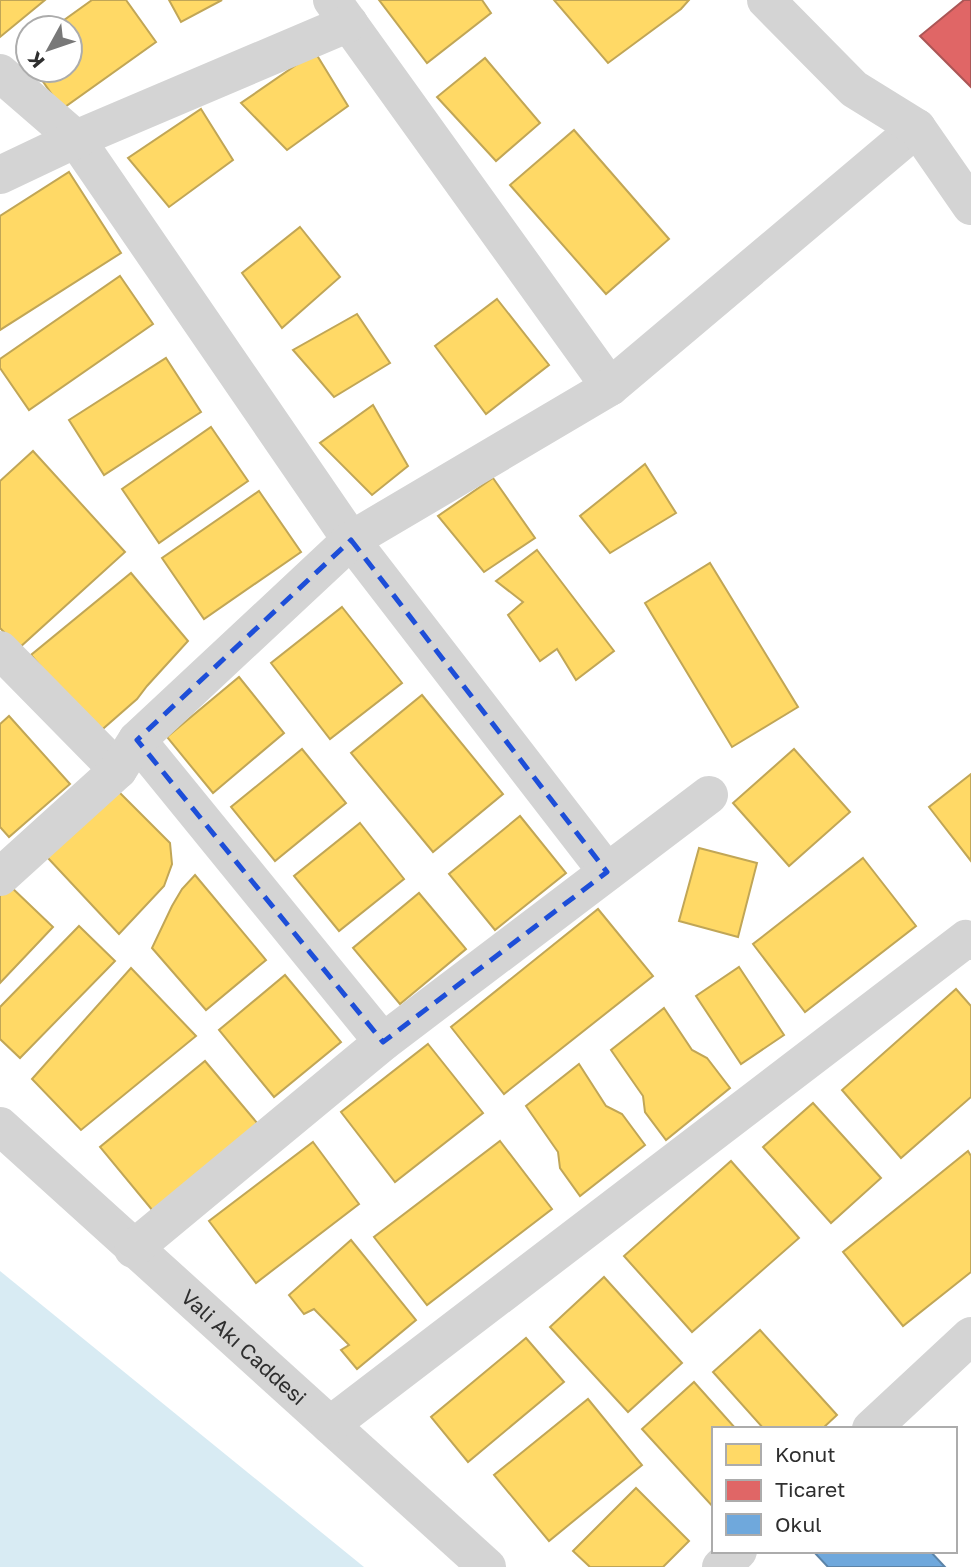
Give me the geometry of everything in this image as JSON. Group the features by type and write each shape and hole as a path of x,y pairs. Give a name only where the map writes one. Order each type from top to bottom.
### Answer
{"street":[{"path":"766,0 854,89 917,128 971,206"},
{"path":"0,175 341,11 610,387"},
{"path":"0,73 76,139 351,540 607,873"},
{"path":"0,877 351,540 610,387 917,128"},
{"path":"0,650 127,755 383,1042"},
{"path":"133,1249 383,1042 709,795"},
{"path":"330,1425 957,946 966,940 971,941"},
{"name":"Vali Akı Caddesi","path":"0,1126 487,1567"},
{"path":"873,1427 971,1336"},
{"path":"721,1567 736,1553"}],"highlighted area":[{"path":"351,540 607,872 383,1042 137,740"}],"shaded area":[{"path":"0,1271 364,1567 0,1567"}],"building: Konut":[{"path":"0,0 45,0 28,14 14,14 14,25 0,37"},
{"path":"92,0 126,0 156,42 62,109 45,84 84,84 84,14 72,14"},
{"path":"169,0 222,0 181,22"},
{"path":"379,0 482,0 491,13 427,63"},
{"path":"554,0 689,0 681,9 608,63"},
{"path":"315,52 348,106 287,150 241,103"},
{"path":"485,58 540,123 496,161 437,97"},
{"path":"201,109 233,160 169,207 128,158"},
{"path":"574,130 669,239 606,294 510,185"},
{"path":"69,172 121,253 0,330 0,216"},
{"path":"300,227 340,277 282,328 242,273"},
{"path":"120,276 153,324 29,410 0,368 0,359"},
{"path":"497,299 549,365 486,414 435,346"},
{"path":"357,314 390,363 334,397 293,350"},
{"path":"166,358 201,412 104,475 69,420"},
{"path":"373,405 408,466 372,495 320,443"},
{"path":"211,427 248,481 159,543 122,489"},
{"path":"33,451 125,552 19,648 0,628 0,481"},
{"path":"645,464 676,513 610,553 580,516"},
{"path":"493,478 535,538 484,572 438,516"},
{"path":"259,491 301,552 204,619 162,558"},
{"path":"537,550 614,651 576,680 557,649 540,661 508,615 523,602 496,581"},
{"path":"710,563 798,707 732,747 645,603"},
{"path":"131,573 188,641 137,699 97,734 31,655"},
{"path":"342,607 402,683 330,739 271,663"},
{"path":"239,677 284,733 213,793 167,737"},
{"path":"422,695 503,794 433,852 351,753"},
{"path":"9,716 70,784 9,837 0,827 0,724"},
{"path":"302,749 346,803 275,861 231,807"},
{"path":"794,749 850,812 789,866 733,803"},
{"path":"971,774 971,861 929,807"},
{"path":"117,790 170,843 172,864 164,886 119,934 47,857"},
{"path":"520,816 566,873 495,930 449,874"},
{"path":"360,823 404,879 339,931 294,876"},
{"path":"699,848 757,863 738,937 679,921"},
{"path":"863,858 916,926 805,1012 753,944"},
{"path":"195,875 266,960 206,1010 152,948 182,889"},
{"path":"9,885 53,927 0,983 0,894"},
{"path":"419,893 466,949 400,1004 353,948"},
{"path":"598,909 653,976 504,1094 451,1027"},
{"path":"79,926 115,961 20,1058 0,1039 0,1007"},
{"path":"739,967 784,1035 741,1064 696,996"},
{"path":"131,968 196,1036 81,1130 32,1079"},
{"path":"285,975 341,1042 274,1097 219,1030"},
{"path":"956,989 971,1006 971,1097 901,1158 842,1090"},
{"path":"664,1008 692,1050 707,1058 730,1088 666,1140 645,1112 643,1096 611,1050"},
{"path":"428,1044 483,1113 395,1182 341,1112"},
{"path":"205,1061 258,1124 153,1211 100,1147"},
{"path":"579,1064 606,1106 622,1114 645,1145 580,1196 560,1168 558,1152 526,1106"},
{"path":"813,1103 881,1178 831,1223 763,1147"},
{"path":"500,1141 552,1209 427,1305 374,1237"},
{"path":"313,1142 359,1204 256,1283 209,1221"},
{"path":"968,1151 971,1156 971,1272 903,1326 843,1252"},
{"path":"731,1161 799,1238 692,1332 624,1256"},
{"path":"351,1240 416,1320 357,1369 341,1350 349,1345 314,1309 304,1314 289,1295"},
{"path":"604,1277 682,1363 628,1412 550,1327"},
{"path":"760,1330 837,1415 824,1427 762,1427 713,1372"},
{"path":"526,1338 564,1382 468,1462 431,1417"},
{"path":"694,1382 734,1427 712,1427 712,1506 642,1429"},
{"path":"588,1399 642,1465 549,1541 494,1475"},
{"path":"636,1488 689,1541 663,1567 590,1567 573,1551"}],"building: Ticaret":[{"path":"964,0 971,0 971,87 920,36"}],"building: Okul":[{"path":"815,1553 932,1553 945,1567 828,1567"}]}
